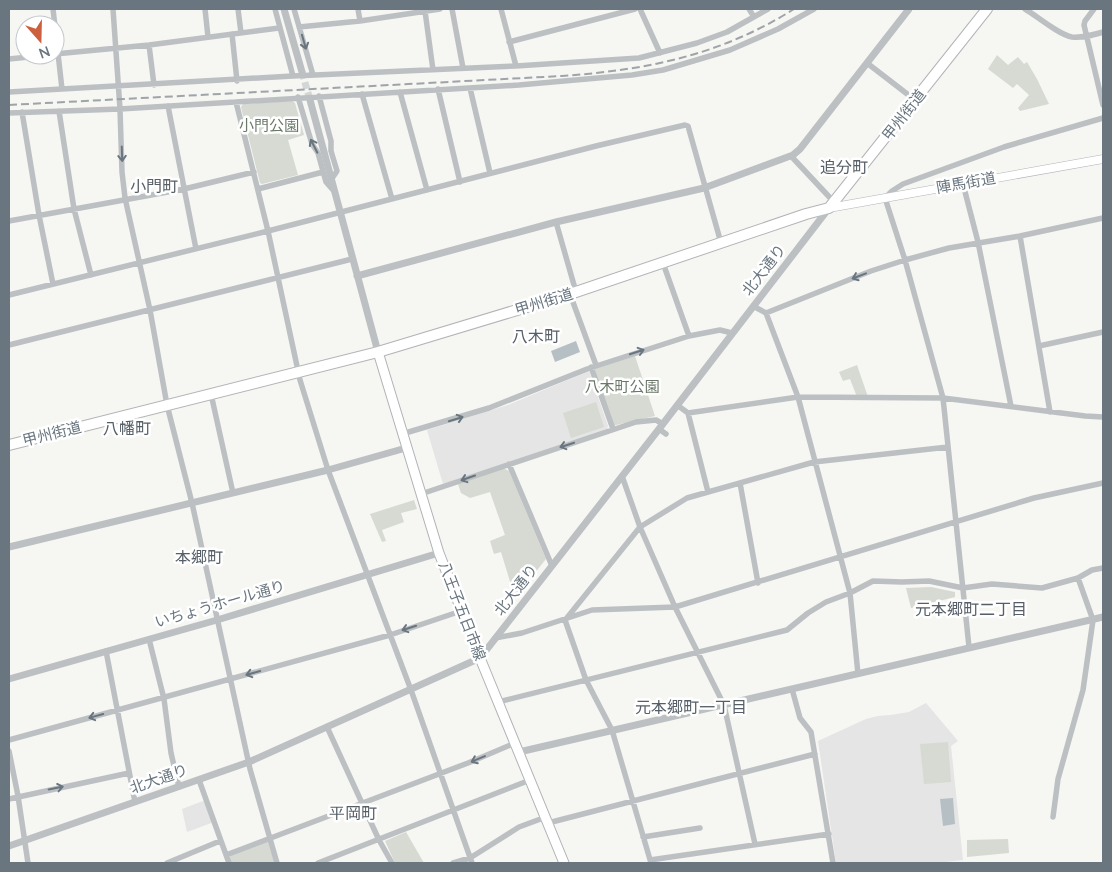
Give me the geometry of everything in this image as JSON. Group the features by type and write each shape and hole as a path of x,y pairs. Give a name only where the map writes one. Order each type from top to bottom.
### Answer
{"highway":[{"name":"甲州街道","path":"9,445 378,352 573,293 832,205 987,9"}],"main road":[{"name":"陣馬街道","path":"832,205 885,198 1103,159"},
{"name":"八王子五日市線","path":"378,352 415,485 421,494 439,553 564,863"}],"street":[{"path":"113,9 122,172 126,198 150,310 167,405 192,503 249,762 277,863"},
{"path":"204,9 208,37"},
{"path":"238,9 241,33"},
{"path":"275,9 293,76"},
{"path":"284,9 302,72"},
{"path":"294,9 313,75"},
{"path":"358,9 360,21"},
{"path":"299,27 360,21 440,9"},
{"path":"452,9 463,68"},
{"path":"501,9 516,66"},
{"path":"509,42 635,9"},
{"path":"640,9 660,53"},
{"path":"750,9 754,17"},
{"path":"9,92 614,60 660,53 727,32 768,9"},
{"path":"9,113 120,109 597,79 663,70 707,58 753,41 814,9"},
{"path":"357,276 556,222 704,188 791,156 800,149 909,9"},
{"path":"1025,9 1063,34 1071,37 1088,36 1103,32"},
{"path":"1094,9 1085,21 1103,104"},
{"path":"424,11 433,70"},
{"path":"65,53 115,49 279,28"},
{"path":"232,34 237,80"},
{"path":"148,45 154,85"},
{"path":"867,63 915,100"},
{"path":"59,65 62,89"},
{"path":"470,88 490,173"},
{"path":"438,89 460,182"},
{"path":"400,92 427,190"},
{"path":"362,94 392,199"},
{"path":"319,96 331,141 331,151 336,171 331,180"},
{"path":"298,97 326,182 333,190"},
{"path":"310,100 378,352"},
{"path":"236,102 279,278 298,372 328,470 411,690 471,860"},
{"path":"168,106 196,249"},
{"path":"59,111 74,209 91,275"},
{"path":"22,112 39,215 53,284"},
{"path":"969,647 943,398 905,260 885,198 903,184 1004,147 1103,118"},
{"path":"9,295 685,125 688,126 721,243"},
{"path":"791,156 832,205"},
{"path":"9,221 126,198 184,189 254,172"},
{"path":"258,188 323,172"},
{"path":"963,184 978,242 1011,406"},
{"name":"北大通り","path":"9,846 249,762 480,658 622,476 663,429 677,405 832,205"},
{"path":"766,313 862,274 905,260 949,248 1020,236 1103,218"},
{"path":"556,222 593,366 613,430"},
{"path":"1020,236 1050,412"},
{"path":"9,345 352,259"},
{"path":"663,263 689,336"},
{"path":"753,306 766,313 798,397 839,558 850,593 858,674"},
{"path":"402,434 501,404 593,366 689,336 720,330 732,333"},
{"path":"1039,346 1103,332"},
{"path":"211,394 233,493"},
{"path":"688,413 798,397 943,398 1103,417"},
{"path":"677,405 688,413 708,492"},
{"path":"421,494 636,422 656,420 663,429"},
{"path":"565,620 640,527 687,498 814,462 948,447"},
{"path":"9,547 328,470 406,448"},
{"path":"509,464 552,566"},
{"path":"622,476 640,527 675,607 724,705 755,844"},
{"path":"496,638 522,633 592,610 675,607 1040,496 1103,483"},
{"path":"740,484 758,582"},
{"name":"いちょうホール通り","path":"9,679 217,620 439,553"},
{"path":"498,702 787,630 808,613 826,602 850,593 873,581 929,581 963,588 992,584 1042,588 1078,578 1092,570 1103,568"},
{"path":"1052,817 1058,779 1083,690 1093,620 1078,578"},
{"path":"9,740 231,680 462,611"},
{"path":"226,855 441,773 517,748 612,730 724,705 1103,617"},
{"path":"565,620 586,680 612,730 651,862 755,844 829,834"},
{"path":"149,638 164,699 170,753 179,786"},
{"path":"106,651 134,802"},
{"path":"792,689 800,718 812,732 833,863"},
{"path":"327,727 378,840 392,863"},
{"path":"9,751 28,863"},
{"path":"453,863 471,860 519,826 633,801 739,772 815,754"},
{"path":"9,799 129,774"},
{"path":"199,780 229,863"},
{"path":"318,863 530,780"},
{"path":"643,836 700,828"},
{"path":"167,863 220,841"}],"shaded area":[{"path":"576,341 580,352 555,362 551,351"},
{"path":"589,371 608,426 607,429 443,484 427,430 508,405"},
{"path":"926,703 958,741 951,746 963,860 937,863 836,863 818,741 866,719 909,712"},
{"path":"953,798 955,824 943,826 940,799"},
{"path":"206,800 214,822 187,832 182,809"}],"green space":[{"path":"997,55 1008,65 1018,57 1024,64 1027,62 1049,104 1020,111 1018,108 1029,95 1017,84 1013,88 988,69"},
{"name":"小門公園","path":"292,101 295,103 304,135 288,140 298,175 262,184 260,183 241,107 243,104"},
{"name":"八木町公園","path":"635,356 655,416 612,426 592,370"},
{"path":"857,365 868,397 857,397 850,379 843,381 839,372"},
{"path":"596,402 604,427 571,438 563,413"},
{"path":"503,468 509,471 546,559 515,598 501,552 494,554 490,541 505,535 490,492 470,498 461,493 458,484"},
{"path":"414,500 417,509 401,513 404,522 382,530 386,541 382,542 370,514"},
{"path":"931,587 955,592 955,597 911,608 906,588"},
{"path":"948,742 951,782 924,784 920,744"},
{"path":"406,832 424,863 395,863 385,841"},
{"path":"270,838 277,863 229,863 226,855"},
{"path":"1008,839 1009,853 967,857 967,840"}],"tunnel":[{"path":"302,72 310,100"}],"railway":[{"path":"9,105 593,73 654,64 711,49 767,25 794,9"}],"district":[{"name":"追分町","path":"844,167"},
{"name":"小門町","path":"154,186"},
{"name":"八木町","path":"536,336"},
{"name":"八幡町","path":"127,428"},
{"name":"本郷町","path":"199,557"},
{"name":"元本郷町二丁目","path":"971,609"},
{"name":"元本郷町一丁目","path":"691,707"},
{"name":"平岡町","path":"353,813"}]}
